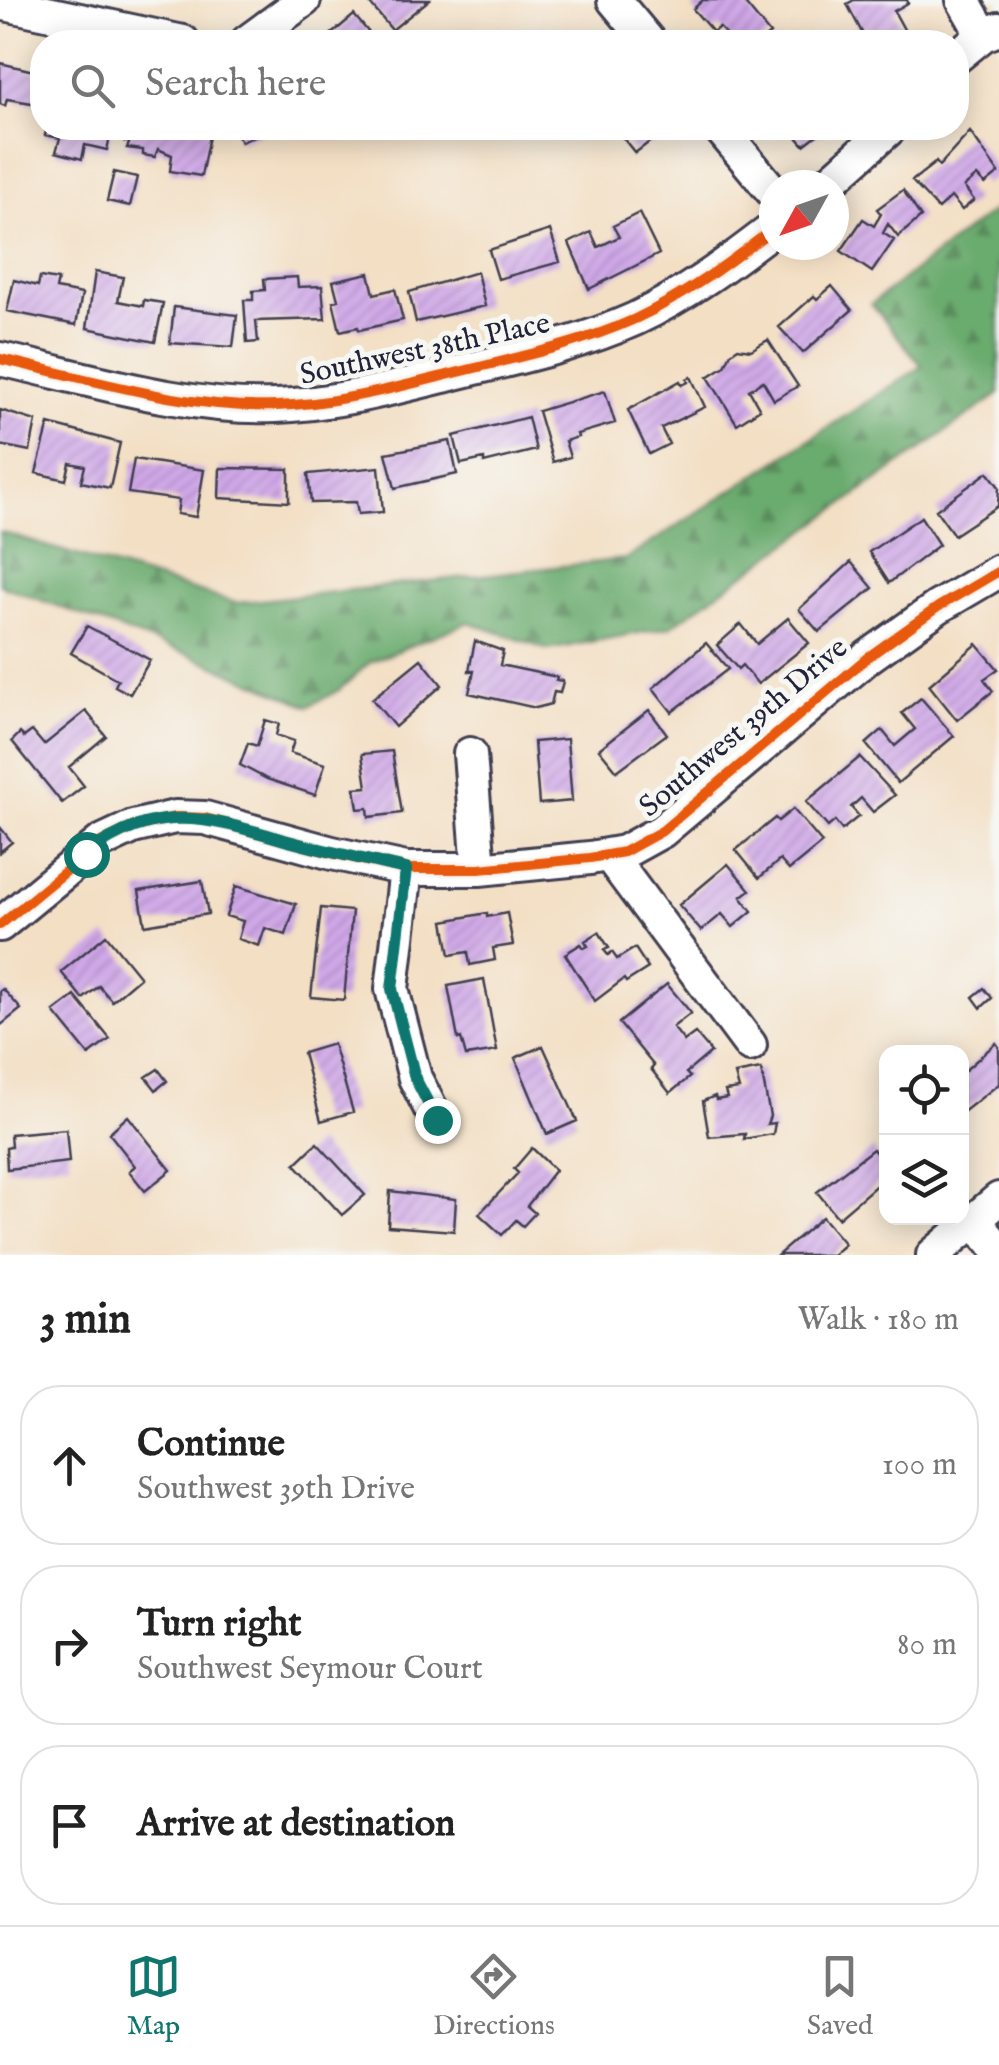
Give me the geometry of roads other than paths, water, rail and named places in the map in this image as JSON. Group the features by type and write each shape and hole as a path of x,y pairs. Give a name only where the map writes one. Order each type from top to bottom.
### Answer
{"street":[{"path":"263,30 304,0"},
{"path":"614,0 639,30"},
{"path":"963,0 991,32 969,48"},
{"path":"0,3 127,30"},
{"path":"730,140 759,174"},
{"path":"843,170 877,140"},
{"name":"Southwest 38th Place","path":"0,360 196,400 274,406 336,399 570,344 634,319 696,285 759,239"},
{"name":"Southwest 39th Drive","path":"0,925 101,842 133,827 175,818 206,818 406,869 479,868 609,854 645,842 868,657 999,571"},
{"path":"470,754 479,868"},
{"path":"609,854 750,1045"},
{"path":"406,869 392,989 415,1078 437,1120"},
{"path":"933,1255 987,1210 999,1250"}]}
